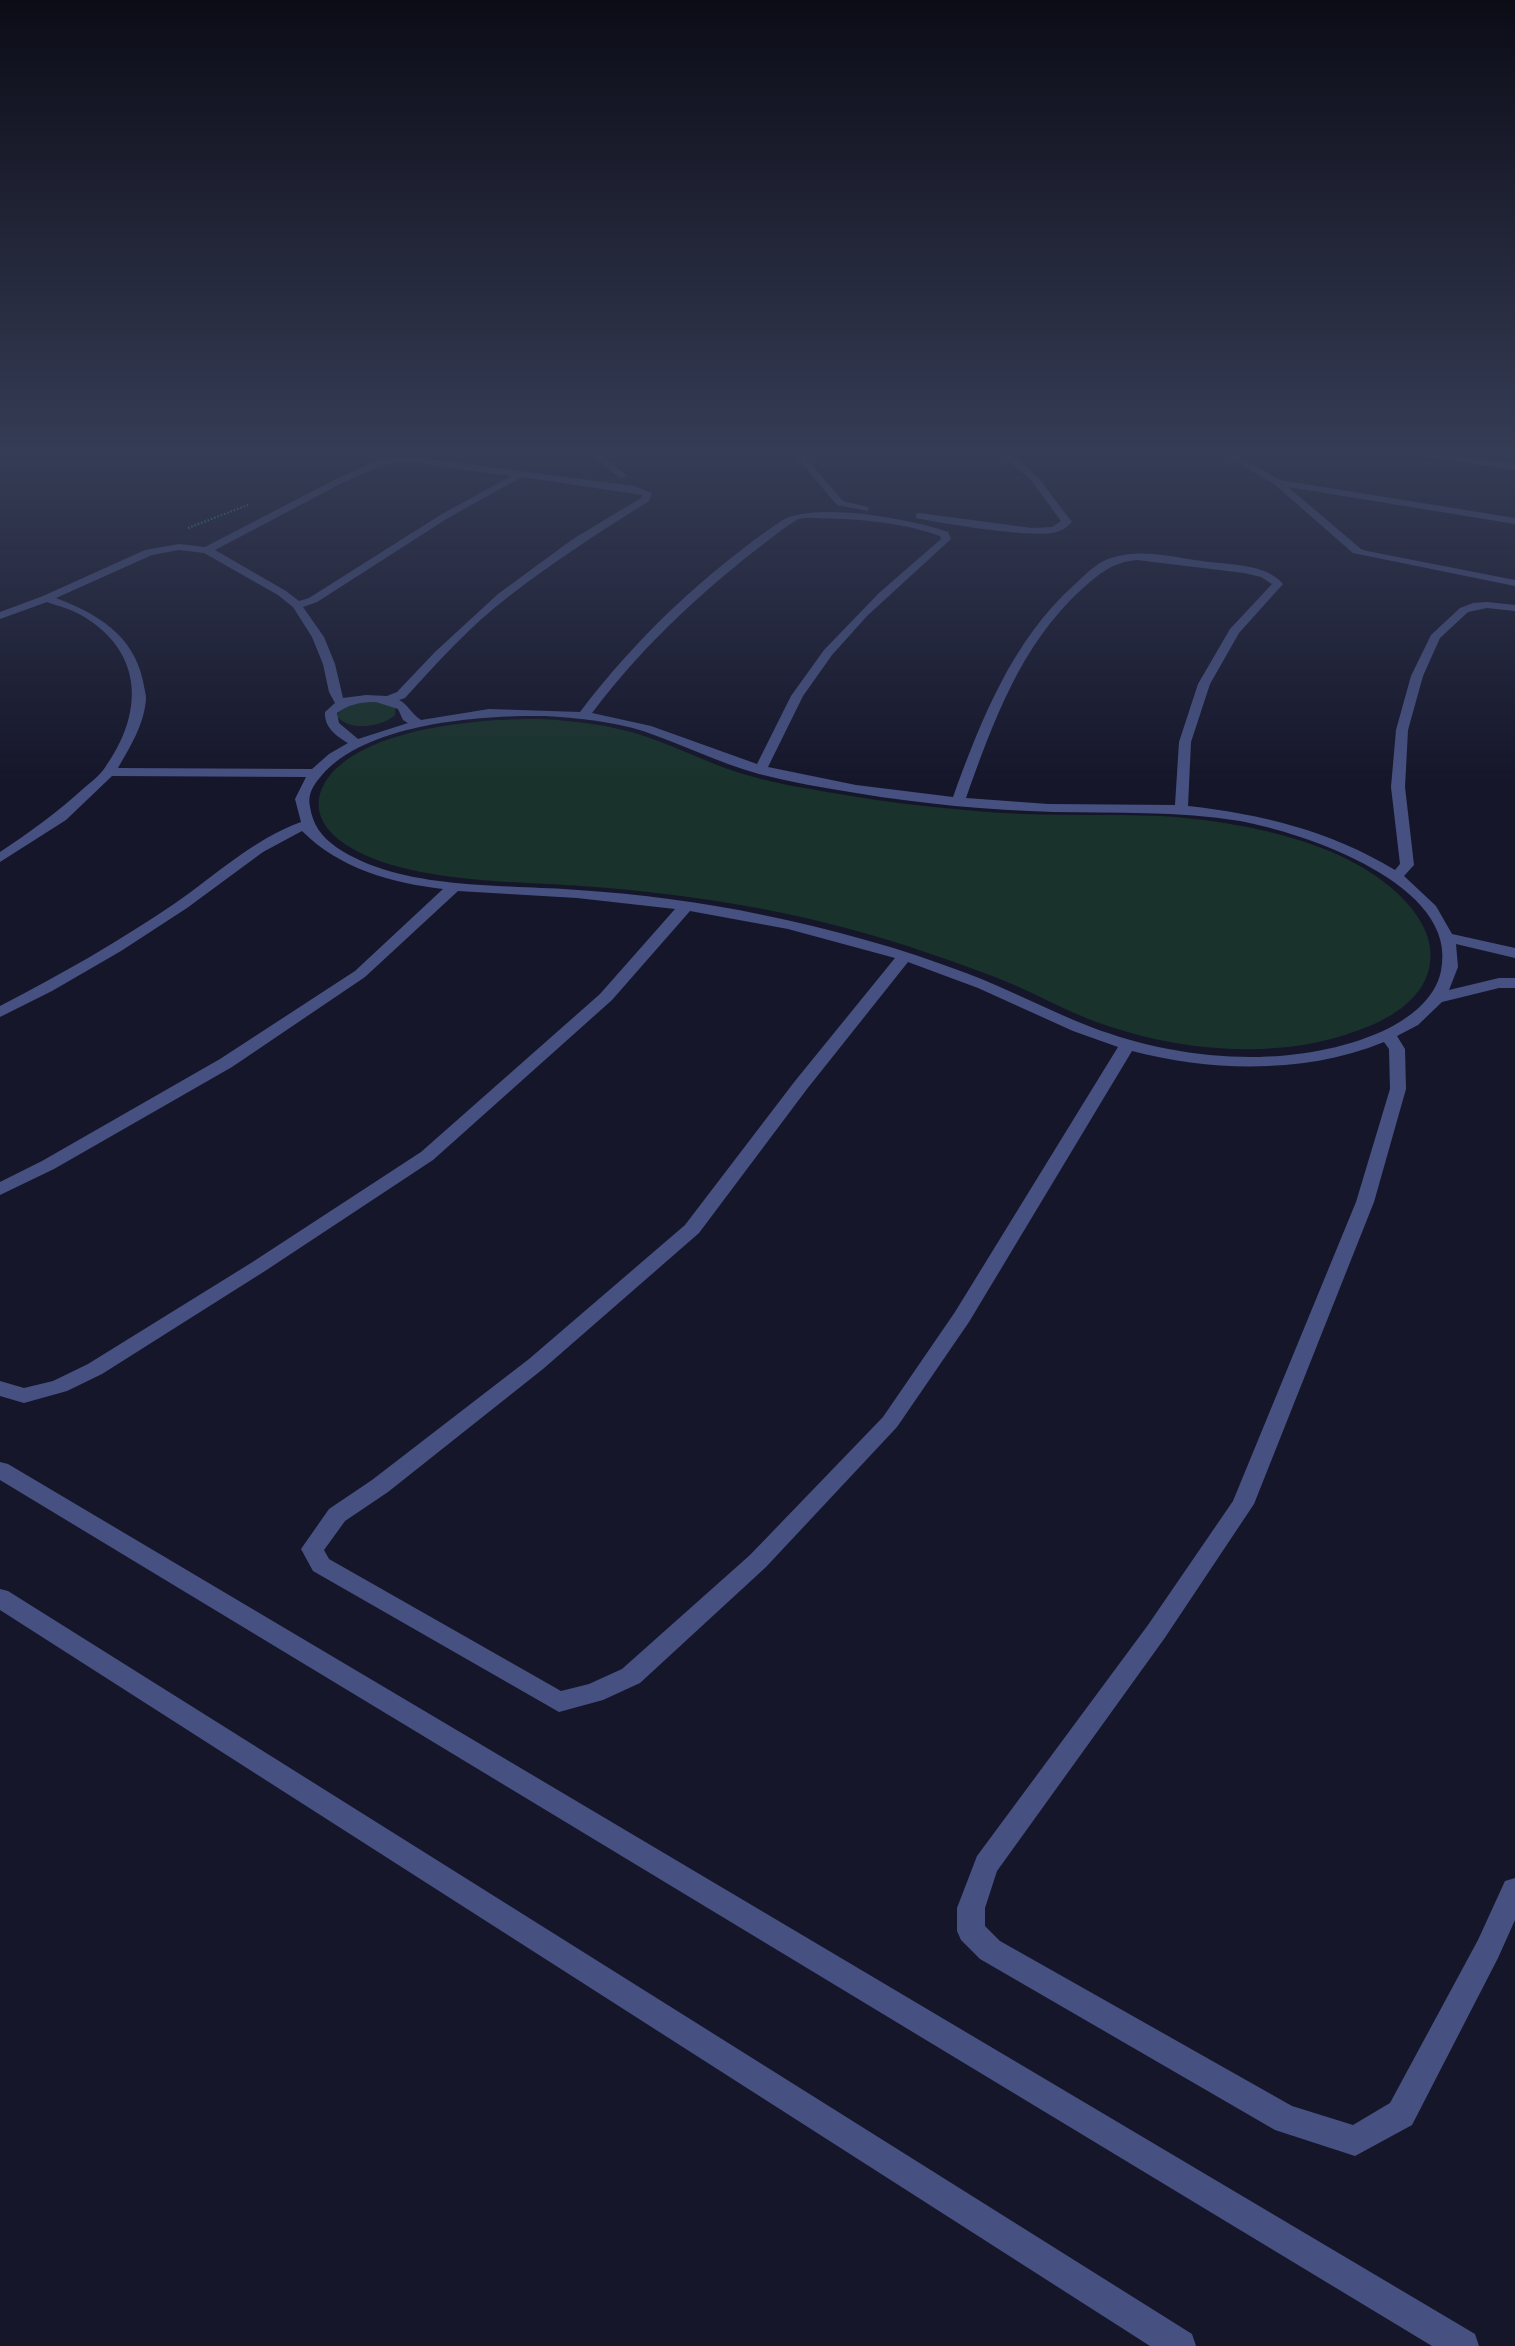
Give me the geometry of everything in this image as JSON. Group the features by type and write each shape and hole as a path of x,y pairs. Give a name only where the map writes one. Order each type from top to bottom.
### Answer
{"street":[{"path":"0,615 47,598 125,562"},
{"path":"229,562 282,593 297,605 318,637 329,663 338,700 344,703"},
{"path":"297,605 313,600 372,562"},
{"path":"388,700 401,694 439,654 502,596 548,562"},
{"path":"583,716 623,663 678,607 732,562"},
{"path":"759,770 797,697 826,655 856,621 920,562"},
{"path":"958,802 984,730 1010,675 1036,633 1074,589 1108,562"},
{"path":"1179,562 1255,572 1275,578 1278,584 1234,631 1204,684 1185,742 1181,810"},
{"path":"1408,562 1515,583"},
{"path":"0,858 62,817 109,772 130,733 140,699 134,662 112,634 85,613 47,598"},
{"path":"1396,877 1407,865 1398,787 1402,730 1417,676 1435,637 1464,610 1473,606 1487,605 1515,608"},
{"path":"358,744 333,726 331,712 344,703 366,699 388,700 403,707 407,717 418,723"},
{"path":"542,712 583,716 653,730 759,770 845,787 958,802 1053,808 1181,810 1258,822 1312,836 1353,852 1396,877 1428,905 1447,937 1451,952 1450,969 1446,984 1437,998 1408,1024 1388,1035 1338,1051 1277,1059 1211,1058 1178,1055 1095,1034 1002,992 905,956 805,929 686,906 608,897 455,886 393,874 346,859 317,840 308,829 301,806 303,795 316,773 358,744 418,723 489,713 542,712"},
{"path":"109,772 316,773"},
{"path":"0,1012 126,944 207,888 266,843 293,828 308,824"},
{"path":"0,1189 48,1165 226,1063 360,974 455,886"},
{"path":"0,1388 24,1396 60,1386 95,1369 258,1267 427,1156 606,997 686,906"},
{"path":"1447,937 1515,953"},
{"path":"905,956 801,1084 692,1229 536,1364 380,1486 337,1515 312,1549 321,1566 559,1702 594,1693 631,1676 758,1561 890,1422 962,1317 1128,1044"},
{"path":"1437,998 1499,983 1515,983"},
{"path":"1388,1035 1397,1048 1398,1089 1365,1202 1243,1504 1156,1632 986,1865 971,1908 970,1931 990,1950 1286,2119 1355,2141 1401,2114 1488,1949 1515,1890"},
{"path":"0,1470 1463,2346"},
{"path":"0,1598 1180,2346"}],"green space":[{"path":"376,701 395,708 395,715 382,722 366,726 349,724 337,716 348,706"},
{"path":"540,719 580,722 621,729 750,776 854,797 1002,813 1160,816 1224,823 1292,838 1356,864 1384,882 1407,903 1423,925 1429,942 1429,969 1419,991 1402,1008 1381,1021 1359,1030 1329,1040 1297,1046 1265,1049 1201,1047 1138,1035 1108,1026 1008,982 846,928 763,909 673,895 492,881 428,873 369,857 345,844 324,823 319,809 320,794 333,772 355,754 384,741 416,731 485,721"}]}
